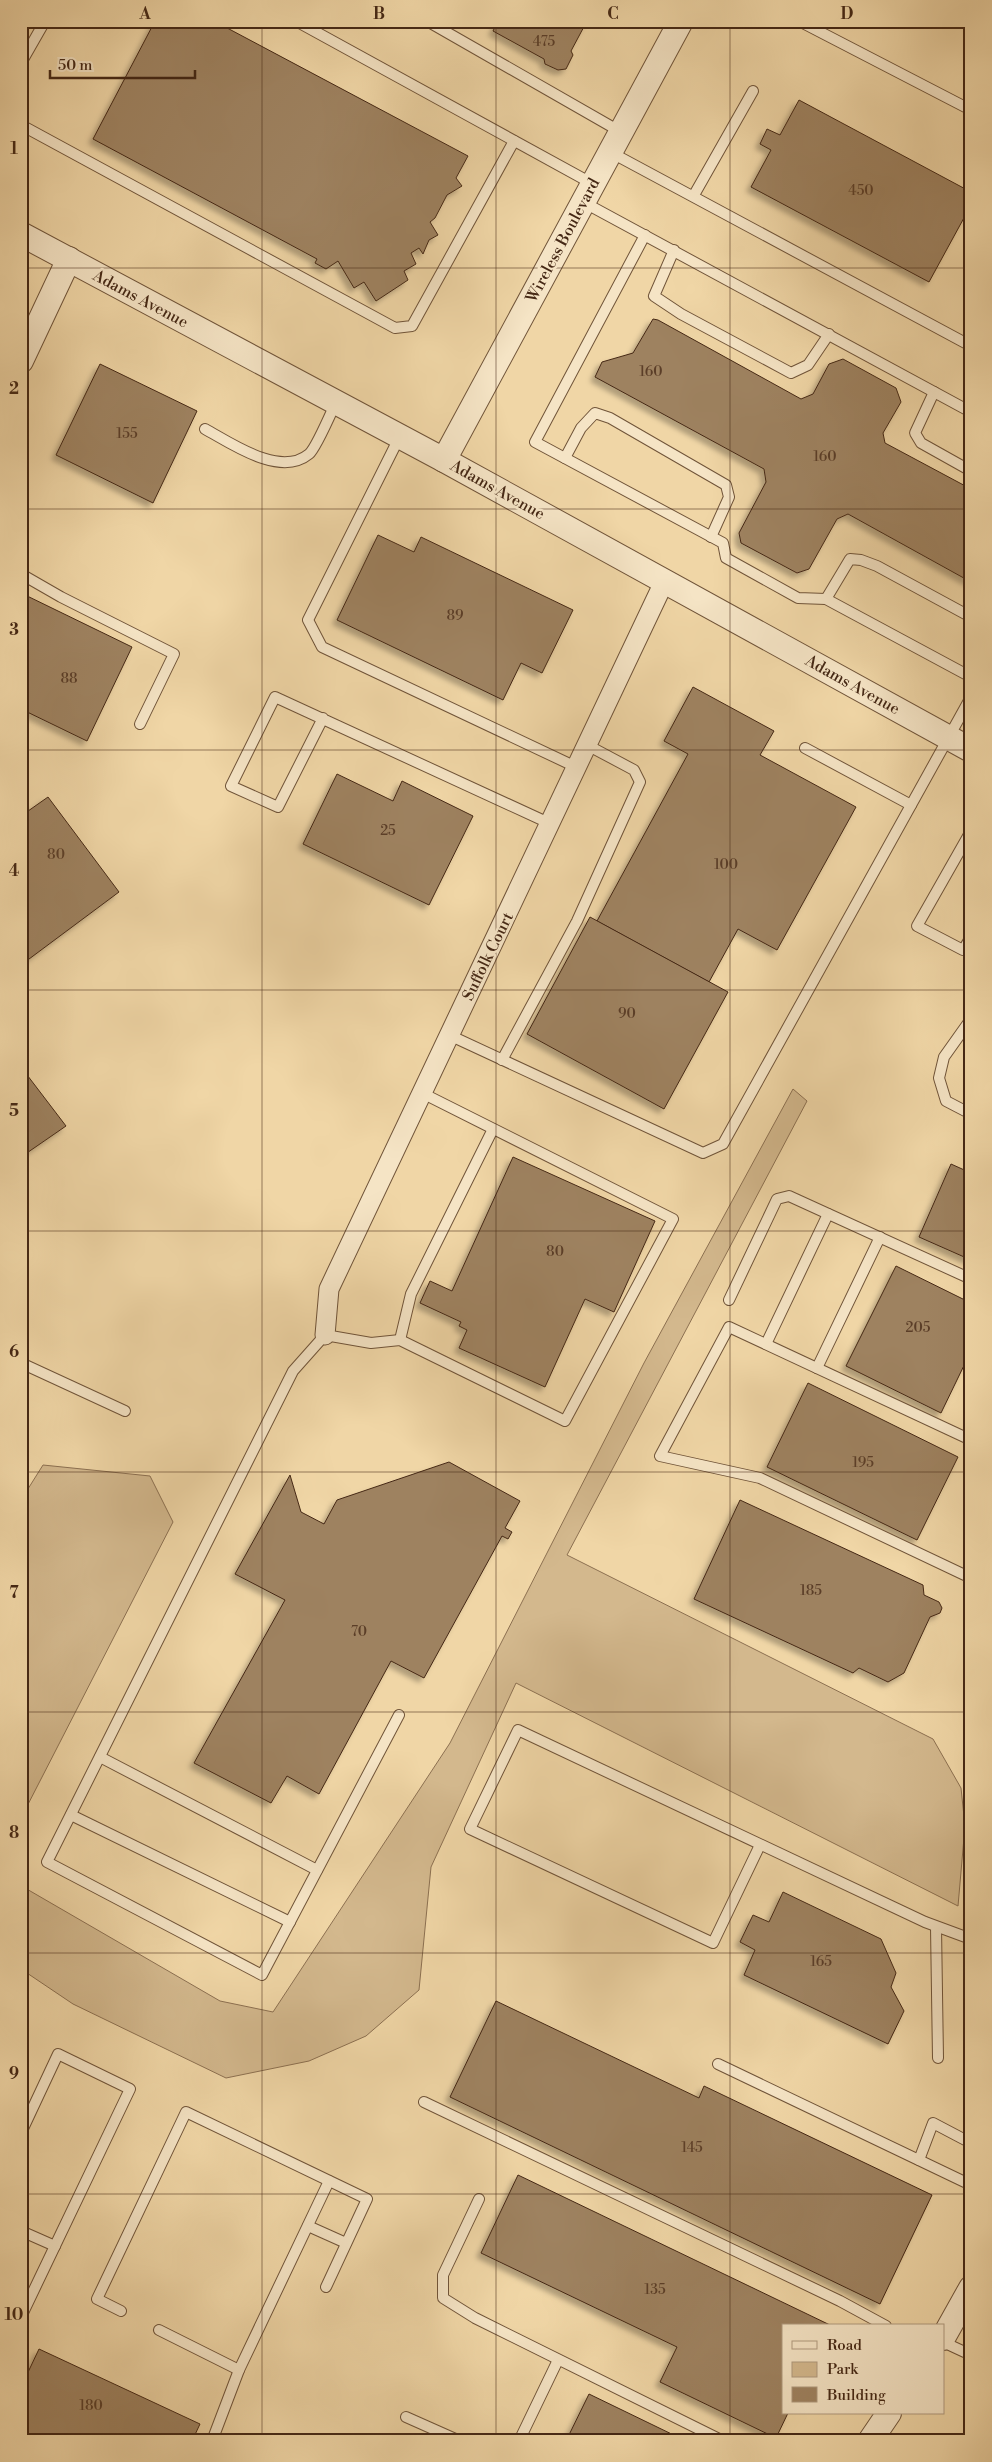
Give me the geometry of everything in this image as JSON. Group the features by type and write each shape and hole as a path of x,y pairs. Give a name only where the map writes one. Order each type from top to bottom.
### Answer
{"street":[{"name":"Wireless Boulevard","path":"444,460 681,21"},
{"name":"Adams Avenue","path":"21,234 400,436 665,580 971,750"},
{"path":"22,358 69,259"},
{"name":"Suffolk Court","path":"325,1335 329,1289 665,580"},
{"path":"944,2338 971,2288"},
{"path":"870,2441 888,2414"}],"lane":[{"path":"21,64 45,21"},
{"path":"296,21 514,141 645,235 971,412"},
{"path":"427,21 616,142 694,195 970,346"},
{"path":"799,21 971,110"},
{"path":"694,195 753,91"},
{"path":"21,125 395,328 412,326 514,141"},
{"path":"645,235 535,442 723,543 726,558 798,598 826,599 971,677"},
{"path":"674,250 654,296 681,314 791,373 808,365 829,334"},
{"path":"934,392 915,433 921,443 971,471"},
{"path":"204,429 258,457 279,463 300,459 310,453 336,402"},
{"path":"566,458 582,428 595,413 610,418 726,485 729,497 711,537"},
{"path":"400,436 308,620 318,640 322,647 576,767"},
{"path":"826,599 850,560 861,560 877,566 971,617"},
{"path":"21,574 61,597 174,654 140,724"},
{"path":"323,718 278,807 231,786 275,697 323,718 551,824"},
{"path":"449,1035 703,1153 723,1144 971,697"},
{"path":"502,1060 577,921 640,782 634,770 587,746"},
{"path":"806,748 911,805"},
{"path":"971,831 917,926 963,950 971,937"},
{"path":"971,1019 944,1057 940,1078 946,1101 971,1114"},
{"path":"398,1715 262,1975 47,1862 293,1371 325,1335 371,1343 400,1340 566,1421 673,1218 422,1093"},
{"path":"400,1340 411,1294 493,1129"},
{"path":"729,1300 777,1199 789,1196 971,1279"},
{"path":"766,1344 828,1214"},
{"path":"817,1368 880,1238"},
{"path":"971,1440 729,1326 660,1456 760,1478 971,1578"},
{"path":"21,1363 125,1411"},
{"path":"760,1844 713,1943 470,1828 518,1730 936,1926 971,1939"},
{"path":"100,1757 317,1870"},
{"path":"71,1815 290,1922"},
{"path":"936,1926 938,2058"},
{"path":"21,2133 58,2054 130,2089 21,2317"},
{"path":"718,2064 971,2185"},
{"path":"424,2102 840,2301 882,2324"},
{"path":"121,2311 97,2299 186,2112 367,2199 326,2287"},
{"path":"919,2160 933,2123 971,2143"},
{"path":"212,2441 239,2370 329,2181"},
{"path":"479,2199 443,2275 443,2298 475,2318 723,2441"},
{"path":"308,2226 346,2243"},
{"path":"21,2232 55,2246"},
{"path":"159,2330 239,2370"},
{"path":"944,2341 971,2355"},
{"path":"519,2441 558,2360"},
{"path":"406,2417 460,2441"},
{"path":"968,2441 971,2438"}],"green space":[{"path":"793,1089 807,1101 567,1555 933,1739 961,1788 965,1826 958,1906 516,1683 431,1867 419,1990 366,2036 309,2061 226,2078 73,2004 21,1969 21,1877 25,1888 220,2001 273,2012 450,1743 644,1363"},
{"path":"43,1465 150,1476 173,1522 21,1818 21,1500"}],"building":[{"path":"155,21 214,21 468,156 456,178 462,186 447,195 435,218 430,222 438,235 429,240 423,254 419,248 411,253 416,264 404,271 408,280 376,301 364,282 354,288 338,261 326,269 315,263 317,259 93,139"},
{"path":"498,21 587,21 571,51 573,55 566,69 558,70 545,64 544,59 493,31"},
{"path":"799,100 971,192 971,205 929,282 751,187 771,150 760,144 767,129 780,135"},
{"path":"653,319 801,399 813,394 829,364 843,359 896,388 901,402 883,433 885,443 971,489 971,582 848,514 837,519 809,569 797,573 741,543 739,533 766,482 764,469 595,377 602,362 633,353"},
{"path":"100,364 197,411 153,503 56,455"},
{"path":"378,535 414,552 421,537 573,610 542,673 521,663 503,700 337,620"},
{"path":"21,593 132,647 87,741 21,709"},
{"path":"693,687 774,731 760,755 856,807 777,950 738,929 709,982 597,921 688,754 664,741"},
{"path":"337,774 393,801 402,781 473,816 429,905 303,844"},
{"path":"48,797 119,892 21,965 21,816"},
{"path":"590,917 728,992 664,1109 527,1034"},
{"path":"21,1067 66,1126 21,1157"},
{"path":"513,1157 655,1221 614,1312 585,1299 545,1387 459,1348 467,1330 459,1326 461,1322 420,1303 430,1281 452,1291"},
{"path":"951,1164 971,1173 971,1260 919,1237"},
{"path":"896,1266 971,1303 971,1351 941,1413 846,1366"},
{"path":"808,1383 958,1457 917,1540 767,1467"},
{"path":"449,1462 520,1501 505,1528 512,1532 508,1539 502,1536 424,1678 391,1661 319,1794 287,1776 271,1803 194,1763 285,1600 235,1574 290,1475 301,1512 324,1524 337,1500"},
{"path":"740,1500 923,1585 924,1595 939,1602 942,1608 940,1613 930,1617 904,1673 888,1682 859,1668 853,1673 694,1599"},
{"path":"783,1892 881,1939 896,1973 891,1987 904,2011 888,2044 744,1975 755,1950 740,1942 753,1915 769,1922"},
{"path":"496,2001 699,2098 704,2086 932,2195 880,2304 450,2097"},
{"path":"518,2175 828,2324 782,2324 782,2414 788,2414 776,2438 660,2382 677,2347 481,2253"},
{"path":"39,2349 200,2424 192,2441 21,2441 21,2387"},
{"path":"589,2394 686,2441 566,2441"}]}
